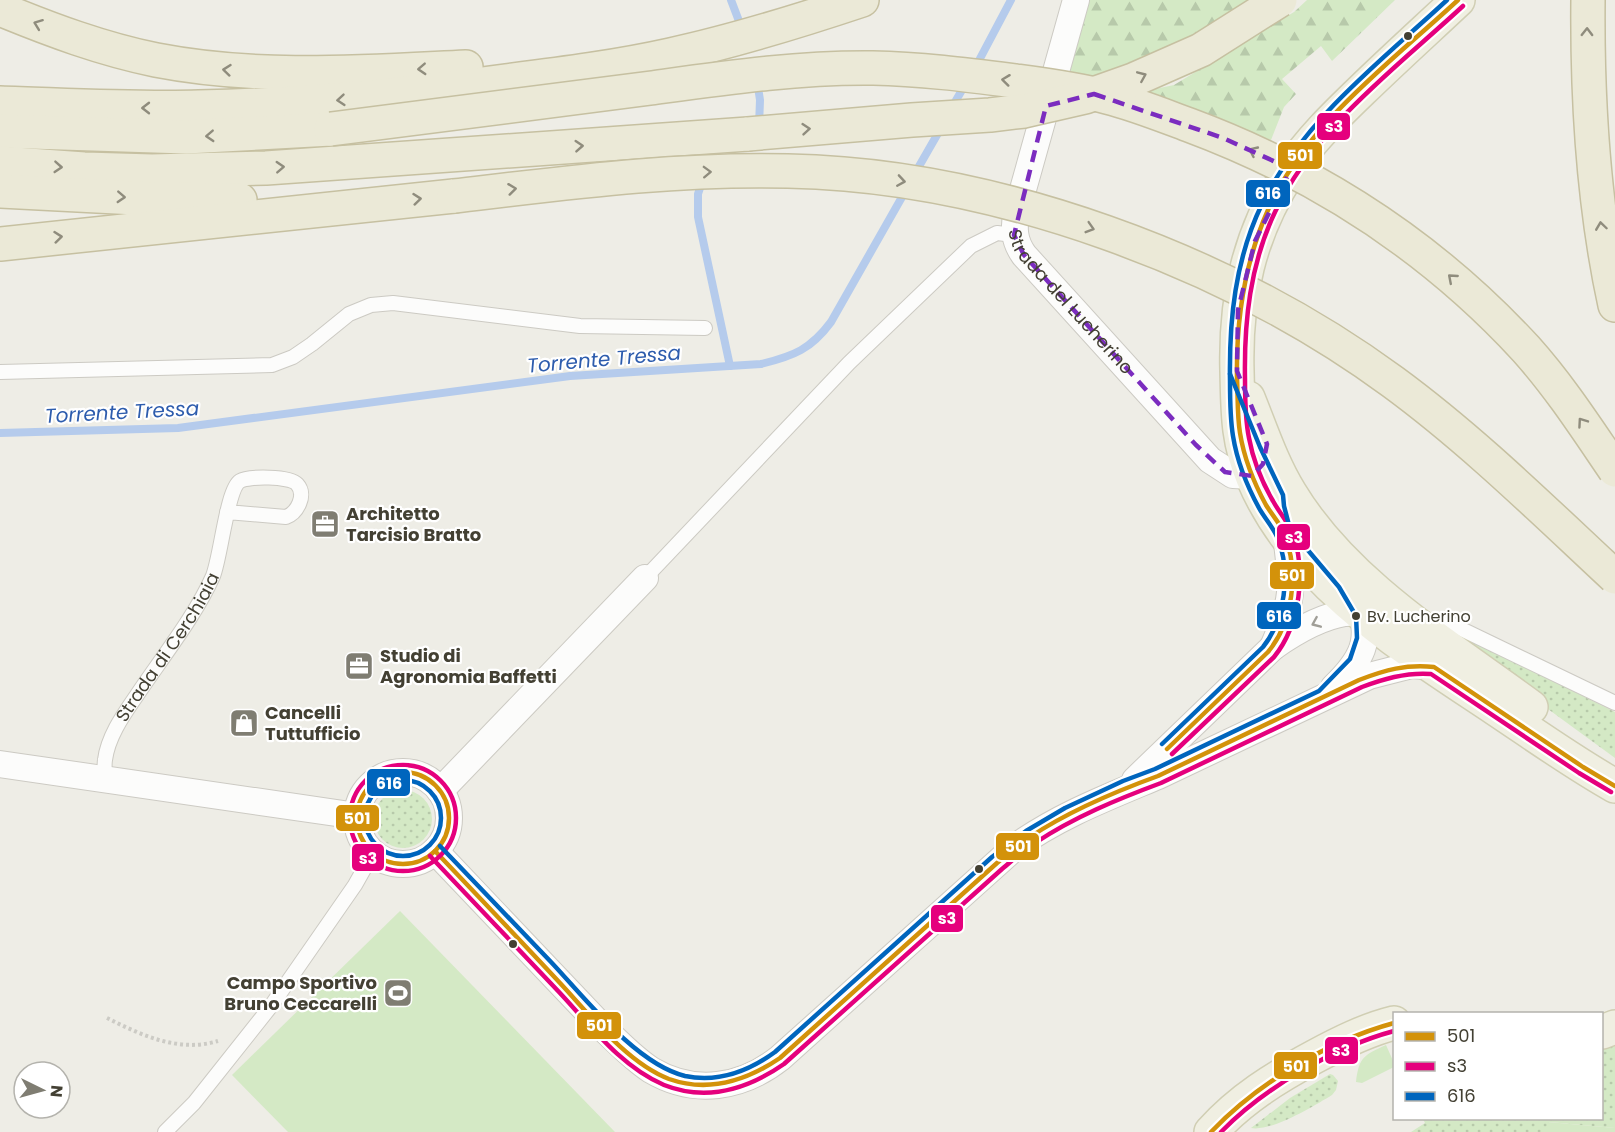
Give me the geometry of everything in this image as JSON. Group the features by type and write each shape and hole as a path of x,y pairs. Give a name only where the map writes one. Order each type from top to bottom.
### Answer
{"highway":[{"path":"0,9 78,39 155,59 203,67 265,73 332,73 517,65 669,49 824,0"},
{"path":"0,103 176,108 327,101 420,93 578,72 669,49 759,33 862,0"},
{"path":"0,163 152,171 266,168 748,134 1024,111 1085,97 1133,80 1201,50 1280,0"},
{"path":"1588,0 1591,141 1604,244 1615,305"},
{"path":"0,131 186,137 331,129 736,77 869,68 943,72 1054,86 1110,97 1223,138 1303,175 1350,203 1414,247 1472,295 1527,351 1568,402 1615,470"},
{"path":"0,244 646,175 740,171 838,173 902,181 981,196 1108,234 1165,255 1257,297 1390,380 1458,433 1615,577"},
{"path":"0,191 155,199 380,203"}],"main road":[{"path":"1458,0 1333,119 1308,146 1288,173 1263,221 1245,275 1236,334 1238,423 1252,476 1268,507 1286,536 1325,580 1363,614 1434,667 1615,786"},
{"path":"1237,371 1290,493 1318,533 1392,605 1615,772"},
{"path":"1211,1132 1240,1103 1275,1078 1353,1037 1393,1024"}],"street":[{"name":"Strada del Lucherino","path":"1076,0 1019,204 1014,235 1024,255 1210,460 1233,475 1252,476 1290,493"},
{"path":"1252,476 1263,464 1267,444"},
{"path":"1290,493 1293,516 1297,525 1350,590 1363,614 1365,639 1357,663 1323,697"},
{"path":"1273,647 1288,612 1292,590 1286,536"},
{"path":"440,791 645,578"},
{"path":"1126,788 1273,647 1297,632 1334,616 1349,613 1388,619 1519,708 1535,710"},
{"path":"435,851 632,1056 666,1077 689,1083 719,1086 753,1076 780,1058 1022,842 1049,825 1378,673 1412,665 1434,667"},
{"path":"0,764 357,816"},
{"path":"403,772 417,774 430,781 440,791 446,803 447,829 435,851 415,862 404,864 382,860 364,843 359,832 357,816 365,792 375,781 388,774 403,772"}],"lane":[{"path":"645,578 849,363 964,253 978,241 997,233 1014,235"},
{"path":"0,372 272,365 292,357 312,344 349,314 371,305 393,303 580,326 705,328"},
{"name":"Strada di Cerchiaia","path":"105,778 105,760 116,730 213,575 230,494 236,483 249,477 290,480 297,484 301,492 297,510 286,517 227,512"},
{"path":"1421,626 1453,625 1615,703"},
{"path":"165,1132 194,1103 253,1029 355,885 373,853"}],"path":[{"path":"107,1017 137,1033 174,1045 211,1043 253,1029"}],"highlighted area":[{"path":"1094,94 1223,138 1291,169 1255,241 1238,310 1237,371 1267,444 1263,464 1252,476 1225,472 1196,445 1024,255 1014,235 1046,106"}],"green space":[{"path":"1087,0 1255,0 1223,21 1100,81 1067,74"},
{"path":"1307,0 1395,0 1332,61 1321,46 1282,79 1296,94 1284,107 1271,140 1165,103 1131,94 1174,85 1294,12"},
{"path":"1460,639 1469,639 1615,712 1615,758 1462,646"},
{"path":"397,790 409,790 424,798 432,813 432,825 424,840 409,848 397,848 382,840 374,825 374,813 382,798"},
{"name":"Campo Sportivo Bruno Ceccarelli","path":"400,911 615,1132 288,1132 232,1075"},
{"path":"1615,1043 1615,1128 1549,1122 1548,1132 1411,1132 1425,1123 1424,1120 1603,1120 1603,1046"},
{"path":"1386,1045 1393,1061 1393,1068 1362,1083 1356,1082 1361,1062 1372,1051"},
{"path":"1330,1074 1338,1081 1332,1095 1281,1122 1251,1128 1290,1098"},
{"path":"1548,1122 1615,1128 1615,1132 1548,1132"}],"waterway":[{"path":"731,0 742,29"},
{"name":"Torrente Tressa","path":"975,68 1011,0"},
{"path":"757,81 760,100 759,126"},
{"name":"Torrente Tressa","path":"951,109 966,83"},
{"name":"Torrente Tressa","path":"914,175 941,128"},
{"path":"703,179 698,194 698,217 730,366"},
{"name":"Torrente Tressa","path":"0,433 178,428 570,376 761,364 773,361 801,350 824,331 906,190"}],"transit line":[{"name":"616","path":"1162,744 1263,647 1276,623 1284,595 1282,552 1276,535 1250,491 1237,455 1231,422 1230,358 1233,313 1240,269 1253,225 1279,174 1321,119 1370,70 1447,0"},
{"name":"501","path":"1167,749 1268,652 1283,626 1291,596 1292,565 1289,550 1279,524 1257,488 1244,452 1238,419 1237,356 1240,314 1247,272 1260,230 1284,179 1327,122 1378,71 1458,0"},
{"name":"s3","path":"1172,754 1274,657 1283,644 1295,614 1300,580 1297,547 1290,528 1275,505 1258,471 1246,416 1247,315 1254,273 1266,232 1292,181 1334,126 1359,100 1463,6"},
{"name":"616","path":"440,846 595,1011 648,1058 667,1069 698,1078 733,1074 755,1065 775,1052 992,857 1026,831 1065,808 1155,769 1319,691 1350,659 1357,638 1356,616 1339,587 1290,529 1283,495 1260,447 1230,374"},
{"name":"501","path":"435,851 610,1037 638,1062 669,1079 698,1085 713,1085 754,1073 780,1058 997,863 1045,828 1092,803 1158,776 1378,673 1405,667 1434,667 1615,786"},
{"name":"s3","path":"430,856 595,1031 634,1068 664,1085 680,1090 711,1092 742,1086 784,1064 1002,869 1026,849 1050,834 1096,809 1161,783 1379,681 1396,676 1431,674 1611,792"},
{"name":"s3","path":"403,765 423,769 441,780 452,798 456,818 452,838 441,856 423,867 403,871 383,867 365,856 354,838 350,818 354,798 365,780 383,769 403,765"},
{"name":"501","path":"403,772 420,776 435,786 445,801 449,818 445,835 435,850 420,860 403,864 386,860 371,850 361,835 357,818 361,801 371,786 386,776 403,772"},
{"name":"616","path":"403,780 418,783 430,791 438,803 441,818 438,833 430,845 418,853 403,856 388,853 376,845 368,833 365,818 368,803 376,791 388,783 403,780"},
{"name":"501","path":"1211,1132 1250,1097 1295,1066 1344,1041 1393,1023"},
{"name":"s3","path":"1221,1132 1258,1099 1302,1071 1348,1047 1393,1031"}],"place":[{"name":"Architetto Tarcisio Bratto","path":"325,524"},
{"name":"Bv. Lucherino","path":"1356,616"},
{"name":"Studio di Agronomia Baffetti","path":"359,666"},
{"name":"Cancelli Tuttufficio","path":"244,723"},
{"name":"Campo Sportivo Bruno Ceccarelli","path":"398,993"}]}
